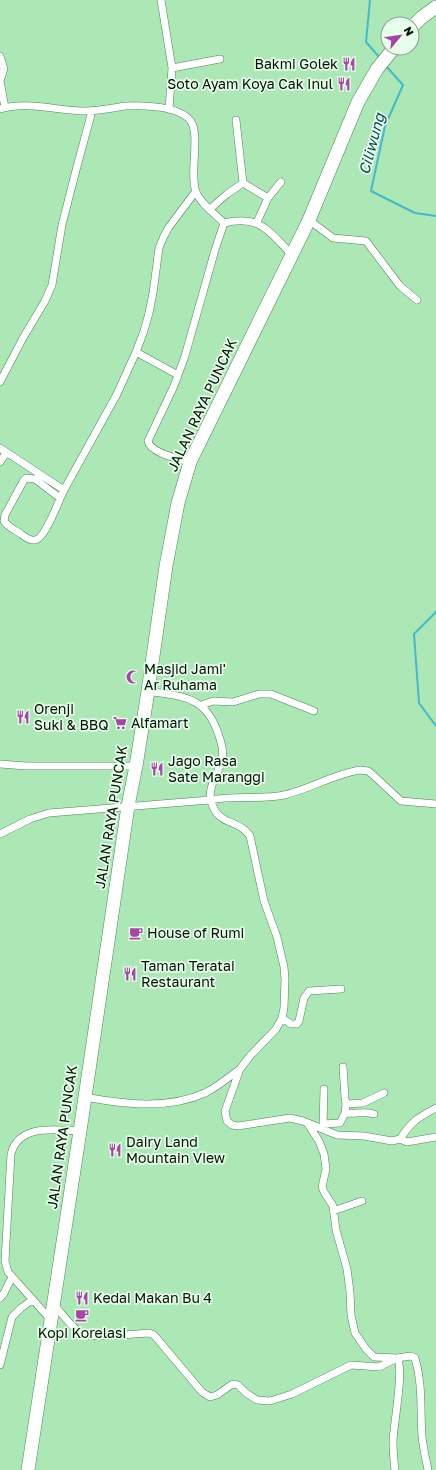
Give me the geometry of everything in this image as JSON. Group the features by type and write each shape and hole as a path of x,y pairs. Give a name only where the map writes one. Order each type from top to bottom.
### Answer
{"highway":[{"path":"420,19 436,7"},
{"name":"JALAN RAYA PUNCAK","path":"28,1470 128,806 136,766 166,566 178,499 190,462 309,220 358,102 377,69 388,56"}],"street":[{"path":"161,0 172,68 169,109"},
{"path":"0,56 4,69 0,81 2,108 28,106 92,111 127,106 169,109 184,115 192,124 194,136 193,172 196,191 204,203 224,223"},
{"path":"172,68 220,59"},
{"path":"0,382 23,338 45,301 52,285 62,225 74,174 92,111"},
{"path":"236,120 243,183"},
{"path":"257,222 268,198 281,182"},
{"path":"210,209 227,194 243,183"},
{"path":"243,183 268,198"},
{"path":"60,498 35,479 26,478 5,515 4,521 8,526 30,540 37,540 45,529 64,490 117,394 136,352 149,313 159,248 169,227 196,191"},
{"path":"224,223 238,220 257,222 271,233 292,255"},
{"path":"309,220 333,238 366,242 400,286 417,300"},
{"path":"190,462 157,451 150,447 148,441 178,376 192,334 224,223"},
{"path":"136,352 178,376"},
{"path":"0,462 3,450 64,490"},
{"path":"148,692 186,698 202,705 217,729 223,752 222,760 211,790 210,800 216,814 246,830 251,839 264,901 277,937 284,968 285,994 282,1018 276,1029 250,1056 240,1069 225,1111 225,1118 228,1122 238,1126 290,1118 323,1127 340,1136 370,1137 392,1141 400,1139 408,1142 436,1137"},
{"path":"202,705 213,701 233,702 259,694 272,694 314,711"},
{"path":"0,764 26,766 136,766"},
{"path":"0,834 30,819 49,813 210,800 228,797 246,798 284,795 360,770 368,771 372,774 401,801 436,804"},
{"path":"282,1018 291,1024 297,1024 304,998 309,991 341,989"},
{"path":"323,1127 340,1123 345,1113 346,1104 343,1067"},
{"path":"84,1097 137,1104 168,1102 205,1093 240,1069"},
{"path":"323,1127 324,1089"},
{"path":"346,1104 363,1103 384,1093"},
{"path":"400,1139 412,1122 436,1108"},
{"path":"345,1113 356,1114 365,1111 374,1114"},
{"path":"308,1123 318,1138 322,1149 326,1169 322,1187 332,1204 336,1230 347,1269 350,1292 350,1311 355,1332 366,1349 374,1357 397,1358 412,1356 414,1358 420,1381 422,1435 428,1470"},
{"path":"51,1320 12,1277 7,1269 5,1261 10,1186 10,1161 12,1150 21,1138 34,1131 80,1131"},
{"path":"333,1211 362,1201"},
{"path":"0,1298 12,1277"},
{"path":"0,1365 12,1317 32,1300"},
{"path":"54,1304 81,1333 98,1336 154,1335 202,1392 210,1398 235,1384 258,1400 270,1401 292,1394 351,1365 379,1367 397,1358"},
{"path":"395,1470 393,1442 400,1382 399,1360 397,1358"}],"waterway":[{"name":"Ciliwung","path":"370,0 366,42 380,58"},
{"name":"Ciliwung","path":"386,66 403,85 385,126 371,191 415,213 436,216"},
{"name":"Ciliwung","path":"436,612 414,634 419,703 436,726"}],"place":[{"name":"Bakmi Golek","path":"349,64"},
{"name":"Soto Ayam Koya Cak Inul","path":"344,84"},
{"name":"Masjid Jami' Ar Ruhama","path":"133,677"},
{"name":"Orenji Suki & BBQ","path":"23,717"},
{"name":"Alfamart","path":"120,723"},
{"name":"Jago Rasa Sate Maranggi","path":"157,769"},
{"name":"House of Rumi","path":"136,933"},
{"name":"Taman Teratai Restaurant","path":"130,974"},
{"name":"Dairy Land Mountain View","path":"115,1150"},
{"name":"Kedai Makan Bu 4","path":"82,1298"},
{"name":"Kopi Korelasi","path":"82,1315"}]}
